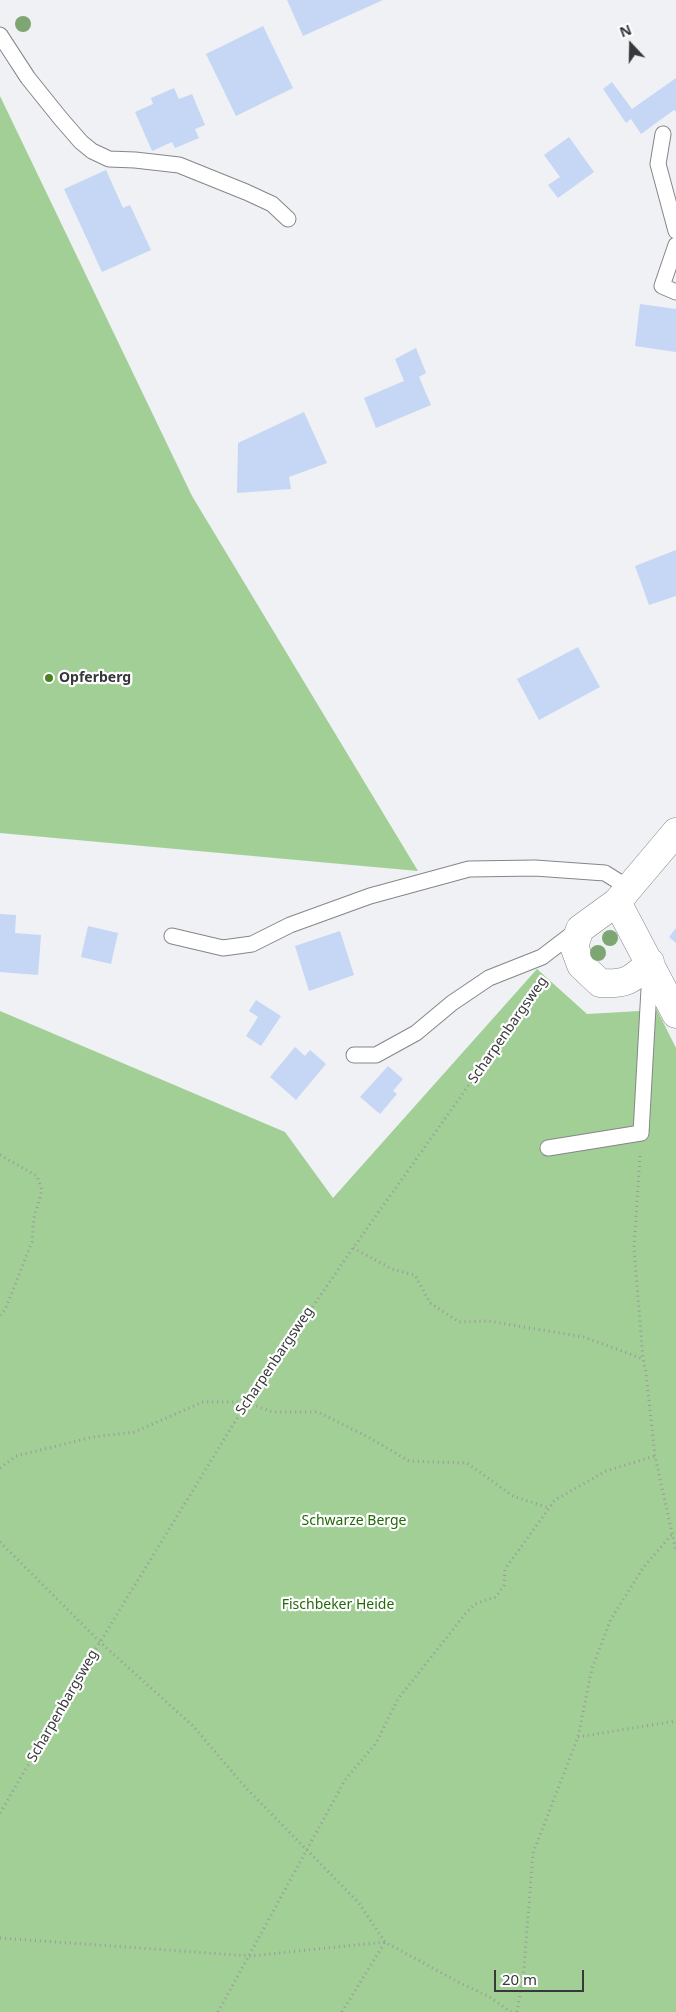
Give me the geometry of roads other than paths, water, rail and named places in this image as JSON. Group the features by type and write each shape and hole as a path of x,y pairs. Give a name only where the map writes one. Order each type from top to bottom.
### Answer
{"street":[{"path":"650,962 636,977 618,984 600,983 581,965 574,946 580,929 623,895 676,832"},
{"path":"623,895 650,962 676,1014"}],"lane":[{"path":"0,35 44,99 81,142 92,151 109,159 179,165 272,204 288,219"},
{"path":"663,134 658,164 676,232"},
{"path":"676,245 662,286 676,292"},
{"path":"172,936 223,948 252,944 290,925 370,896 469,869 535,868 605,872 623,895"},
{"path":"354,1055 376,1055 416,1033 452,1003 489,978 542,957 580,929"},
{"path":"548,1148 641,1132 650,962"}],"place":[{"name":"Opferberg","path":"49,678"}],"park label":[{"name":"Schwarze Berge","path":"354,1521"},
{"name":"Fischbeker Heide","path":"338,1605"}]}
